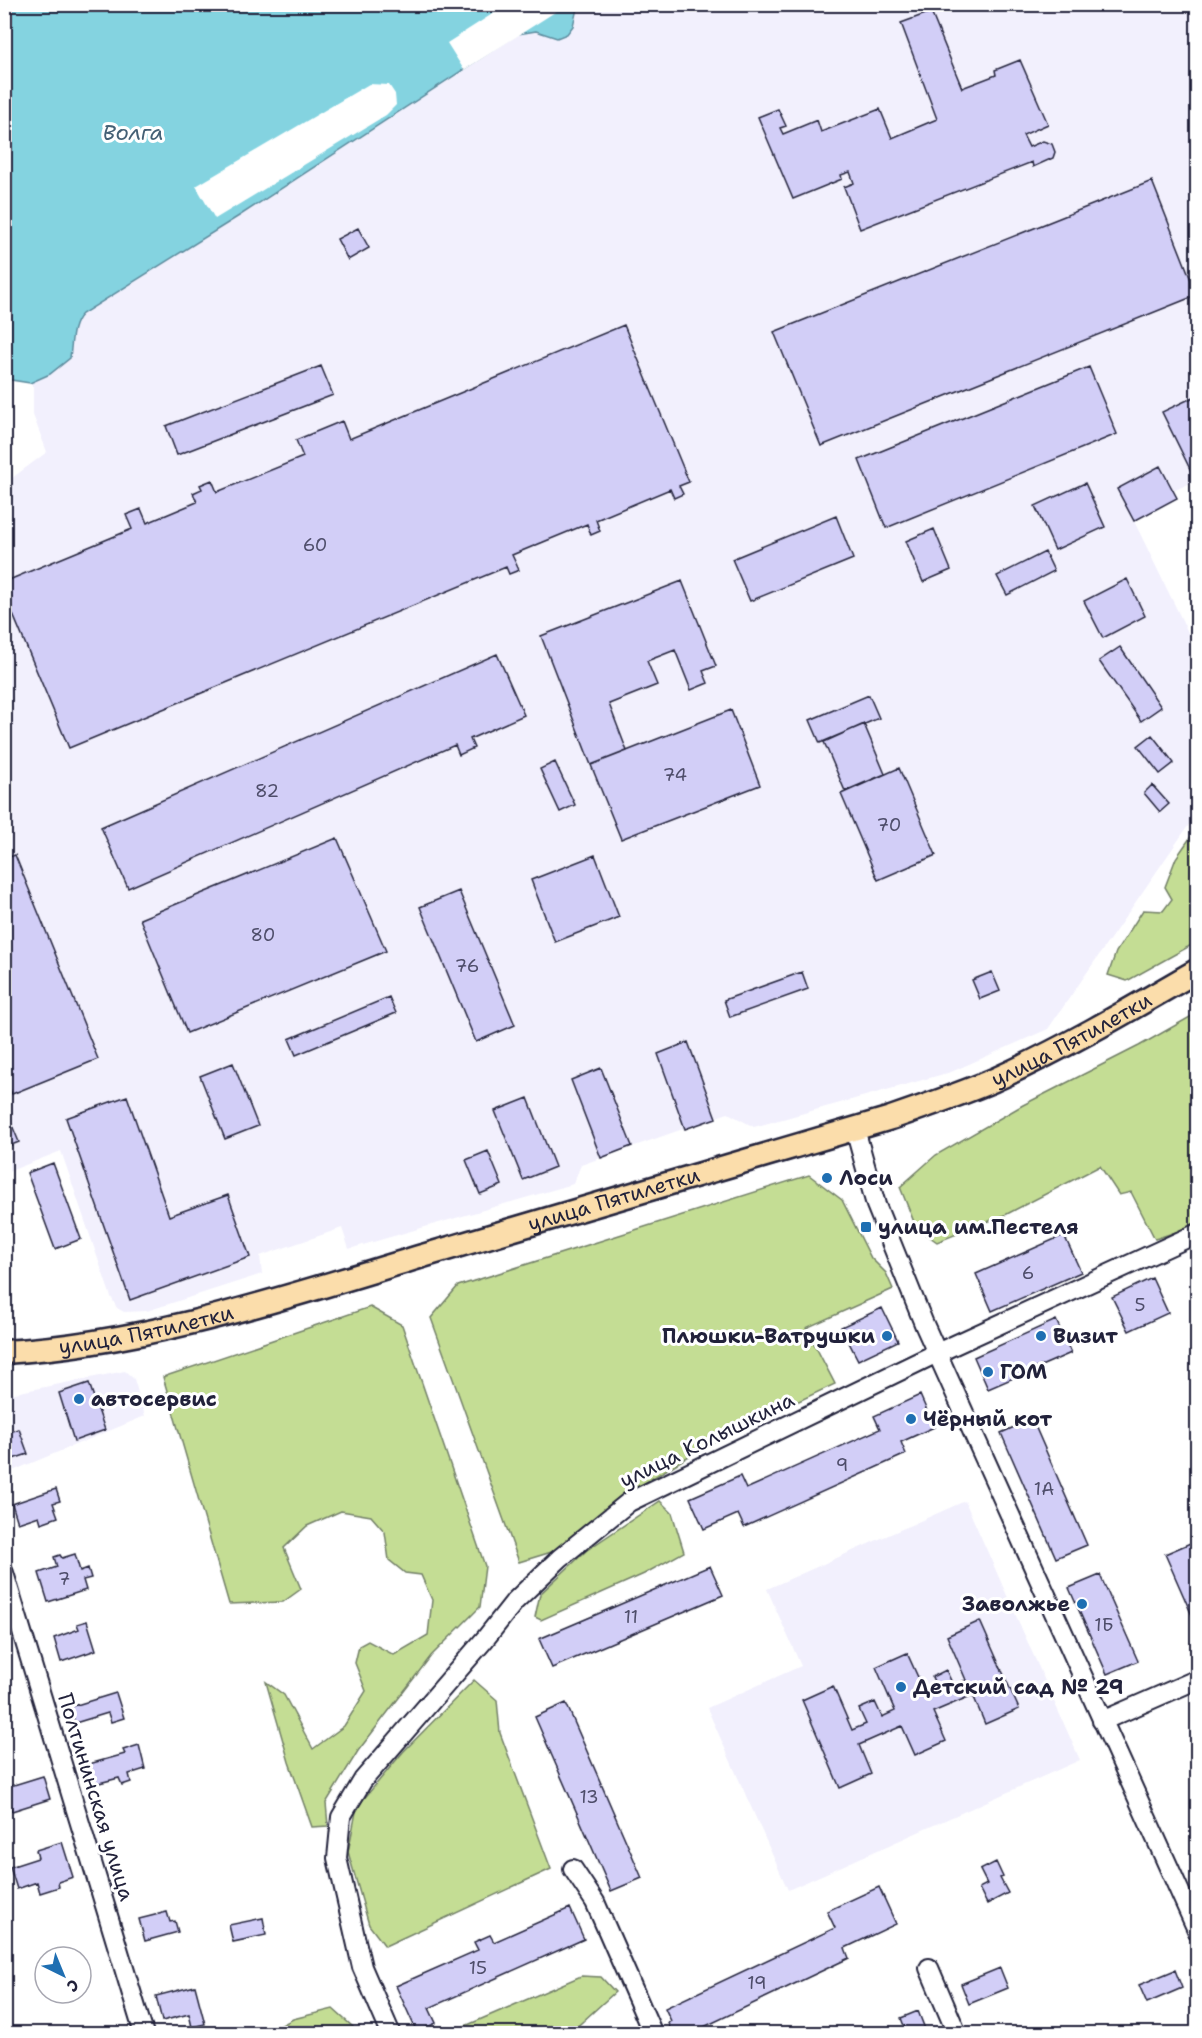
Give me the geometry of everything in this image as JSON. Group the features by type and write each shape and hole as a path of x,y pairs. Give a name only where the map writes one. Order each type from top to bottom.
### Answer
{"main road":[{"name":"улица Пятилетки","path":"4,1352 57,1347 135,1334 253,1306 855,1129 926,1106 1003,1076 1087,1034 1197,970"}],"street":[{"path":"855,1129 876,1205 937,1353 1197,1932"},
{"name":"улица Колышкина","path":"391,2034 362,1967 337,1858 341,1817 363,1780 515,1601 560,1558 629,1502 937,1353 1197,1233"},
{"name":"Полтининская улица","path":"4,1573 144,2034"},
{"path":"1102,1721 1197,1679"},
{"path":"573,1869 595,1902 653,2034"},
{"path":"929,1968 957,2034"}],"shaded area":[{"path":"578,5 1197,5 1197,480 1173,491 1177,498 1134,521 1197,651 1197,813 1048,1029 951,1072 754,1127 728,1113 581,1165 573,1184 349,1249 342,1228 260,1256 262,1274 147,1311 124,1312 117,1308 111,1297 61,1151 5,1173 4,484 47,452 33,415 33,387 30,383 50,374 70,358 74,327 76,320 82,314 239,216 518,34 535,31 557,38 574,26"},
{"path":"125,1371 134,1379 145,1416 5,1474 5,1395"},
{"name":"Детский сад № 29","path":"965,1501 1080,1760 788,1890 707,1708 801,1666 767,1589"}],"green space":[{"path":"1197,828 1197,942 1127,981 1108,975 1116,952 1143,910 1163,911 1172,899 1165,887 1176,858"},
{"path":"1197,1013 1197,1225 1155,1239 1131,1192 1119,1195 1100,1166 1007,1214 937,1242 916,1227 900,1187 936,1155 1023,1105 1139,1046"},
{"path":"809,1175 842,1200 871,1258 886,1273 893,1289 806,1328 835,1384 714,1441 626,1494 558,1550 519,1562 431,1318 458,1286"},
{"path":"370,1307 402,1325 485,1566 480,1607 431,1656 358,1751 326,1803 328,1826 312,1827 289,1762 266,1682 284,1695 313,1749 344,1726 366,1691 355,1663 359,1646 368,1641 394,1655 428,1635 432,1600 421,1575 405,1573 389,1560 385,1532 371,1516 341,1511 307,1526 284,1548 301,1589 283,1602 229,1604 163,1377"},
{"path":"660,1501 672,1513 684,1552 644,1574 541,1620 535,1617 540,1594 587,1550"},
{"path":"474,1680 497,1700 500,1733 551,1869 385,1946 369,1925 348,1852 357,1807 403,1752"},
{"path":"581,1976 601,1977 615,1992 570,2033 453,2033 456,2030"},
{"path":"333,2009 353,2027 355,2033 246,2033 278,2027 293,2019"}],"water":[{"name":"Волга","path":"578,4 573,26 567,34 557,38 536,31 518,34 239,216 82,314 74,329 70,358 50,374 30,383 5,379 4,5"}],"pier":[{"path":"508,4 566,5 464,70 447,43"},
{"path":"369,84 389,85 395,94 396,105 386,115 215,219 196,186"}],"building":[{"path":"931,12 962,88 996,75 995,70 1020,60 1048,124 1023,135 1029,147 1043,141 1052,144 1055,152 1053,158 1033,167 1032,162 860,229 844,187 854,183 850,172 841,175 842,179 793,199 758,117 778,109 786,126 780,128 783,134 817,120 821,132 880,109 892,138 937,119 901,23"},
{"path":"1152,181 1197,295 821,446 774,332"},
{"path":"358,228 369,248 348,260 337,239"},
{"path":"624,325 689,482 679,486 683,494 674,498 670,489 596,520 600,531 591,535 587,524 512,555 519,570 509,574 506,567 69,748 4,593 4,582 132,529 126,515 141,509 147,523 197,502 193,493 202,489 200,485 212,480 217,492 303,457 296,440 342,421 349,439"},
{"path":"321,366 333,395 177,455 166,426"},
{"path":"1089,367 1117,434 886,528 859,460"},
{"path":"1198,395 1198,470 1192,473 1162,412"},
{"path":"1160,466 1177,498 1134,521 1117,489"},
{"path":"1085,483 1105,527 1055,550 1035,506"},
{"path":"836,516 853,559 750,601 732,559"},
{"path":"934,529 951,570 923,582 906,541"},
{"path":"1045,552 1054,571 1007,595 997,576"},
{"path":"1127,579 1145,616 1103,638 1084,601"},
{"path":"682,581 716,666 703,671 708,683 691,690 675,650 647,661 657,685 609,704 627,751 591,765 541,636"},
{"path":"1120,647 1161,707 1141,721 1099,661"},
{"path":"497,654 524,715 470,739 474,748 459,755 455,745 128,888 101,827"},
{"path":"869,695 879,718 820,743 810,720"},
{"path":"731,710 760,785 621,839 591,765"},
{"path":"864,724 885,774 845,791 824,742"},
{"path":"1152,735 1174,763 1160,774 1138,746"},
{"path":"555,762 575,805 560,812 540,769"},
{"path":"899,768 936,855 878,880 841,794"},
{"path":"1152,785 1169,804 1160,812 1144,793"},
{"path":"337,838 386,951 187,1033 140,919"},
{"path":"15,855 98,1059 12,1094 4,1077 4,859"},
{"path":"595,855 619,917 555,942 531,880"},
{"path":"459,891 515,1025 476,1042 420,907"},
{"path":"802,972 808,989 730,1017 724,1000"},
{"path":"992,972 1000,991 980,999 972,980"},
{"path":"389,997 396,1013 296,1055 289,1039"},
{"path":"688,1042 716,1118 685,1129 658,1054"},
{"path":"233,1063 258,1126 225,1139 200,1076"},
{"path":"601,1068 632,1146 601,1158 571,1080"},
{"path":"127,1096 169,1216 228,1195 250,1257 130,1300 66,1118"},
{"path":"528,1098 555,1167 523,1180 495,1111"},
{"path":"4,1106 19,1142 4,1148"},
{"path":"488,1151 502,1185 480,1194 466,1160"},
{"path":"53,1163 81,1239 55,1249 27,1173"},
{"path":"1064,1235 1081,1272 992,1311 976,1274"},
{"path":"1152,1278 1168,1313 1129,1331 1112,1297"},
{"path":"882,1308 898,1341 858,1360 841,1327"},
{"path":"1056,1320 1071,1353 988,1389 974,1357"},
{"path":"89,1383 105,1430 74,1441 59,1393"},
{"path":"920,1395 934,1427 901,1442 906,1454 744,1527 738,1514 704,1529 690,1498 740,1476 746,1489 880,1429 874,1416"},
{"path":"1032,1419 1087,1545 1056,1558 1001,1433"},
{"path":"19,1429 28,1454 4,1462 4,1434"},
{"path":"56,1489 60,1501 53,1503 58,1517 41,1523 39,1516 18,1523 12,1504"},
{"path":"1195,1541 1198,1546 1198,1629 1165,1554"},
{"path":"75,1554 80,1571 88,1568 91,1578 83,1580 86,1590 48,1602 39,1573 57,1567 54,1557 60,1555 62,1558"},
{"path":"710,1566 723,1595 552,1668 539,1639"},
{"path":"1100,1575 1138,1661 1107,1674 1069,1588"},
{"path":"87,1621 96,1650 61,1662 54,1638 79,1629 77,1624"},
{"path":"980,1621 1019,1709 985,1724 973,1695 933,1712 946,1741 915,1755 902,1726 859,1745 871,1774 840,1788 802,1700 833,1686 852,1730 866,1724 859,1709 875,1702 882,1717 895,1711 876,1667 907,1653 927,1697 939,1692 932,1677 946,1670 953,1685 966,1680 947,1636"},
{"path":"116,1693 124,1718 111,1722 108,1713 75,1723 70,1707"},
{"path":"566,1703 642,1878 611,1891 535,1717"},
{"path":"139,1745 145,1769 129,1774 131,1782 122,1785 119,1778 95,1784 89,1764 125,1754 123,1750"},
{"path":"43,1776 50,1799 12,1811 9,1803 4,1805 4,1788"},
{"path":"62,1842 73,1877 58,1882 59,1887 40,1893 37,1882 17,1889 10,1867 38,1858 36,1850"},
{"path":"996,1862 1003,1877 1000,1878 1008,1893 987,1904 979,1888 987,1884 980,1870"},
{"path":"879,1887 896,1924 845,1948 849,1958 689,2034 677,2034 676,2031 672,2033 668,2023 671,2021 665,2008 835,1928 827,1911"},
{"path":"570,1908 584,1939 429,2008 436,2023 417,2032 396,1986 478,1950 474,1942 490,1935 494,1942"},
{"path":"167,1912 170,1922 175,1921 178,1932 145,1941 139,1919"},
{"path":"263,1918 266,1935 233,1942 229,1925"},
{"path":"1000,1968 1008,1988 969,2004 961,1984"},
{"path":"1175,1970 1182,1988 1147,2003 1139,1985"},
{"path":"195,1986 205,2024 192,2027 189,2014 162,2021 156,1996"},
{"path":"918,2011 927,2034 907,2034 901,2018"}],"place":[{"name":"Лоси","path":"827,1178"},
{"name":"улица им.Пестеля","path":"866,1227"},
{"name":"Плюшки-Ватрушки","path":"887,1336"},
{"name":"Визит","path":"1041,1336"},
{"name":"ГОМ","path":"988,1372"},
{"name":"автосервис","path":"79,1399"},
{"name":"Чёрный кот","path":"911,1419"},
{"name":"Заволжье","path":"1082,1604"},
{"name":"Детский сад № 29","path":"901,1687"}]}
